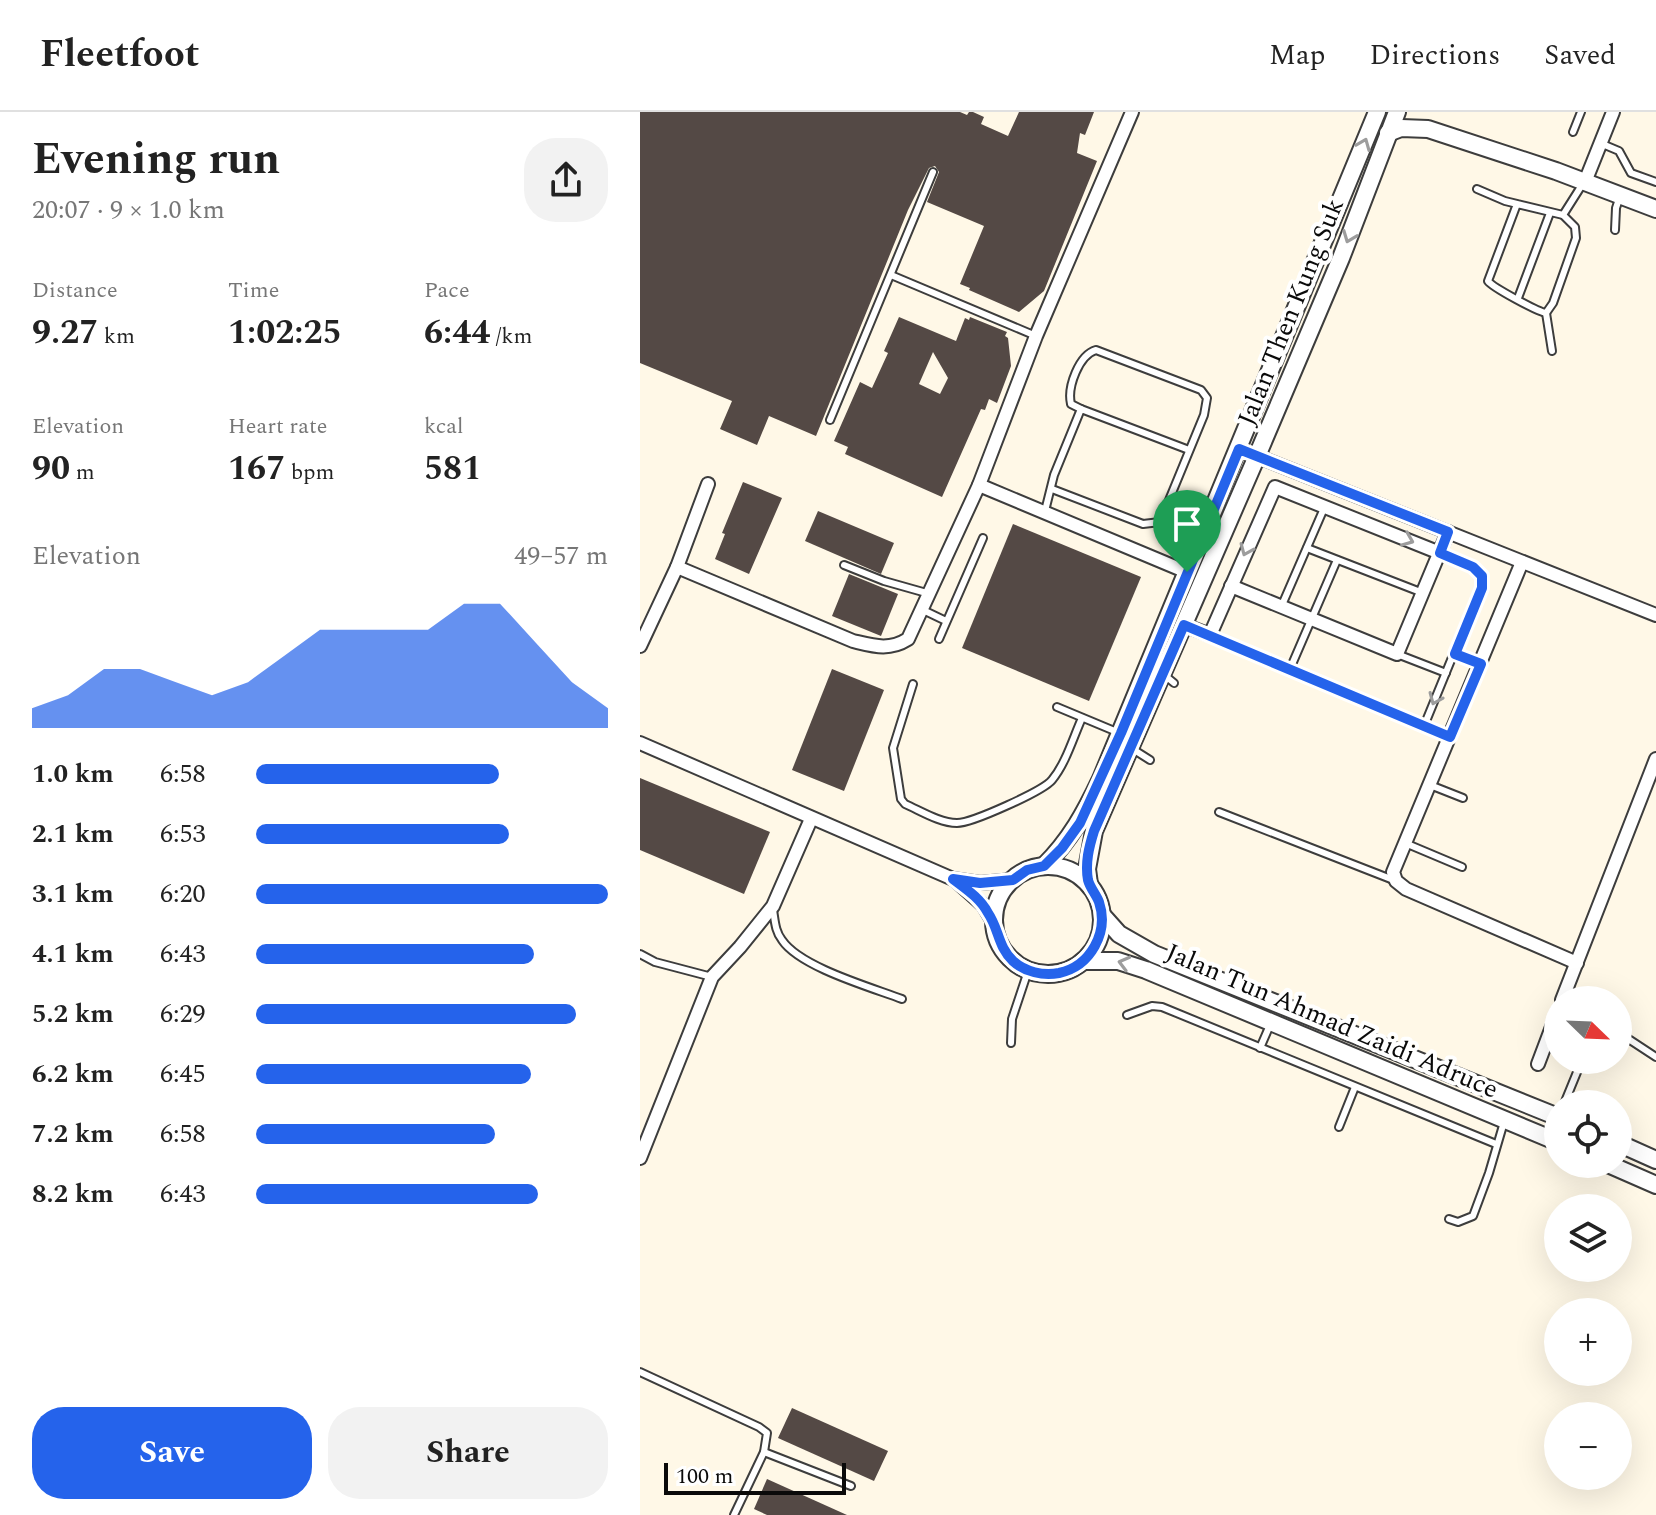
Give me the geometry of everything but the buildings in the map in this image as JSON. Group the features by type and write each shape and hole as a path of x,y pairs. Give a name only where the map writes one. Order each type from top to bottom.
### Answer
{"street":[{"path":"677,567 853,641 880,648 897,646 908,639 979,485 1036,336 1132,112"},
{"name":"Jalan Then Kung Suk","path":"1044,866 1080,823 1121,733 1377,112"},
{"name":"Jalan Then Kung Suk","path":"1089,884 1087,869 1094,831 1131,748 1168,678 1184,625 1341,258 1397,112"},
{"path":"1413,112 1428,129"},
{"path":"1585,182 1613,112"},
{"path":"1388,133 1401,128 1428,129 1656,209"},
{"path":"1239,449 1656,615"},
{"path":"640,646 677,567 708,484"},
{"path":"979,485 1187,572"},
{"path":"1184,625 1210,635 1275,487 1440,553"},
{"path":"1359,520 1368,500"},
{"path":"1231,586 1397,654 1448,532"},
{"path":"1522,562 1394,864 1396,881 1419,895 1577,963"},
{"path":"640,743 953,879 980,883 1013,880"},
{"path":"1568,986 1656,759"},
{"path":"640,1158 644,1135 712,977 773,906 811,819"},
{"path":"953,879 983,905 995,925 1005,953 1028,971 1058,973 1084,961 1098,940 1102,915 1098,899 1089,884 1068,870 1044,866 1027,870 1002,893 996,908 995,925"},
{"name":"Jalan Tun Ahmad Zaidi Adruce","path":"1102,915 1119,934 1154,954 1544,1111"},
{"name":"Jalan Tun Ahmad Zaidi Adruce","path":"1084,961 1111,960 1132,965 1544,1136"},
{"path":"1538,1064 1544,1048"},
{"path":"1632,1149 1656,1160"},
{"path":"1632,1174 1656,1185"}],"lane":[{"path":"1573,132 1581,112"},
{"path":"1600,143 1619,151 1631,173 1656,182"},
{"path":"830,420 933,172"},
{"path":"1563,215 1585,182"},
{"path":"1477,189 1517,204 1563,215 1575,227 1576,238 1553,303 1546,313 1552,351"},
{"path":"1615,230 1620,196"},
{"path":"1517,204 1488,281 1493,287 1518,298 1538,312 1546,313"},
{"path":"1518,298 1550,213"},
{"path":"891,275 1036,336"},
{"path":"1052,489 1143,524 1154,524 1163,518 1208,404 1205,393 1096,350 1084,356 1069,394 1071,404 1189,450"},
{"path":"1045,511 1054,475 1081,409"},
{"path":"1281,606 1325,506"},
{"path":"939,639 983,538"},
{"path":"1307,548 1423,593"},
{"path":"1424,726 1482,588 1482,576 1473,567 1440,553"},
{"path":"1290,669 1337,560"},
{"path":"844,565 930,594"},
{"path":"923,610 946,621"},
{"path":"1210,635 1450,737"},
{"path":"1397,654 1446,673"},
{"path":"1455,654 1481,664"},
{"path":"913,684 893,748 901,799 905,804 947,822 962,823 1040,791 1059,770 1082,718"},
{"path":"1057,707 1121,733"},
{"path":"1131,748 1150,760"},
{"path":"1430,785 1463,798"},
{"path":"1219,812 1396,881"},
{"path":"1405,843 1462,867"},
{"path":"773,906 776,931 801,959 902,999"},
{"path":"640,954 655,962 712,977"},
{"path":"1011,1043 1012,1019 1028,971"},
{"path":"1127,1015 1152,1006 1162,1007 1496,1144"},
{"path":"1260,1048 1271,1022"},
{"path":"1632,1041 1656,1057"},
{"path":"1339,1127 1355,1087"},
{"path":"1449,1219 1458,1222 1473,1216 1505,1119"},
{"path":"640,1372 767,1433 764,1452 734,1515"},
{"path":"764,1452 851,1486"}],"route":[{"path":"1239,449 1448,532 1440,553 1473,567 1481,573 1483,582 1455,654 1481,664 1450,737 1184,625 1094,831 1089,849 1089,884 1098,899 1102,915 1101,932 1095,948 1072,969 1043,974 1028,971 1005,953 995,925 983,905 953,879 980,883 1013,880 1027,870 1044,866 1062,848 1080,823 1101,779 1187,572 1239,449"}]}
